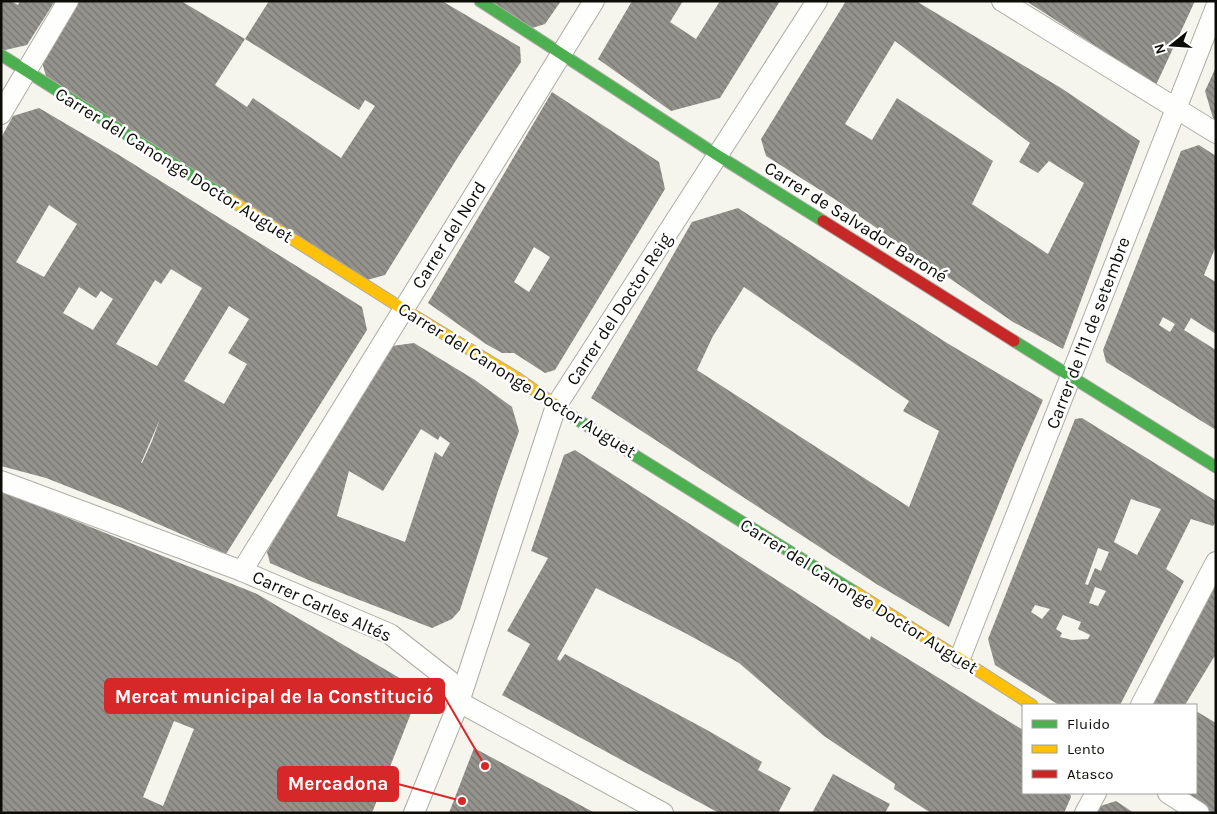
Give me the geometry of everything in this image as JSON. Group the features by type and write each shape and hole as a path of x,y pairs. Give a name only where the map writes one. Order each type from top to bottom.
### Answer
{"street":[{"path":"1,114 68,1"},
{"name":"Carrer de Salvador Baroné","path":"480,1 717,155 1216,468"},
{"name":"Carrer del Nord","path":"242,571 594,1"},
{"name":"Carrer del Doctor Reig","path":"414,813 460,702 556,406 817,1"},
{"path":"1002,1 1216,133"},
{"name":"Carrer de l'11 de setembre","path":"960,658 1216,6"},
{"name":"Carrer del Canonge Doctor Auguet","path":"1,55 403,309 517,378 556,406 1030,704"},
{"name":"Carrer Carles Altés","path":"1,481 242,571 390,634 450,681 460,702"},
{"path":"1142,704 1216,562"},
{"path":"460,702 663,813"},
{"path":"1085,813 1095,794"},
{"path":"1170,794 1199,813"}],"building":[{"path":"1,1 11,1 18,5 20,1 55,1 27,45 1,51"},
{"path":"76,1 181,1 245,39 269,1 442,1 520,47 521,62 458,157 385,275 367,280 46,76 41,59","holes":["245,39 359,110 365,100 375,106 341,158 253,98 247,107 215,85"]},
{"path":"486,1 561,1 545,24 529,29"},
{"path":"632,1 683,1 670,22 696,39 720,1 780,1 720,98 671,111 598,59"},
{"path":"846,1 916,1 1061,88 1140,141 1063,349 1013,322 836,200 766,156 761,139","holes":["895,41 1030,143 1019,162 1038,173 1049,161 1084,183 1048,254 972,204 993,161 897,98 872,140 845,124"]},
{"path":"1026,1 1195,1 1156,85"},
{"path":"1216,67 1216,120 1213,118 1205,91"},
{"path":"552,92 659,162 665,189 555,370 545,373 514,353 502,353 486,344 428,303","holes":["534,247 550,257 529,292 514,282"]},
{"path":"39,108 119,155 362,307 367,330 226,554 122,508 46,478 1,466 1,138 13,116","holes":["49,205 77,224 44,277 16,262","171,269 202,288 157,366 116,344 155,280 161,284","79,287 96,298 101,291 113,299 93,330 63,313","229,306 249,319 228,353 247,364 224,404 184,381","160,419 152,441 141,463"]},
{"path":"1199,145 1216,156 1216,246 1204,275 1216,282 1216,334 1191,318 1184,330 1216,350 1216,430 1106,362 1103,350 1181,151","holes":["1163,317 1175,324 1170,332 1159,325"]},
{"path":"738,208 947,343 1043,400 949,627 878,585 591,398 692,222","holes":["744,287 909,401 903,411 939,431 909,507 697,370 713,336"]},
{"path":"414,343 475,380 512,407 519,431 460,610 452,619 432,628 313,582 270,563 267,552 320,460 392,346","holes":["421,429 438,440 440,436 450,443 442,457 435,452 405,542 337,516 349,471 383,491"]},
{"path":"1082,418 1216,501 1216,521 1213,526 1191,519 1166,569 1184,581 1121,704 1057,704 995,665 988,639 1075,419","holes":["1131,499 1161,509 1137,555 1114,542","1098,548 1109,552 1101,571 1095,568 1088,585 1085,584","1095,587 1106,591 1098,606 1089,603","1035,605 1050,609 1042,619 1031,612","1063,615 1081,622 1078,629 1090,635 1088,639 1072,640 1060,637 1062,633 1056,629"]},
{"path":"575,450 870,640 871,636 1022,729 1022,794 1070,794 1071,797 1064,813 931,813 894,789 895,784 824,736 739,663 687,634 596,588 557,659 560,661 565,654 707,730 762,762 758,770 791,788 778,813 719,813 502,695 530,644 507,631 548,558 531,551 564,455"},
{"path":"1,491 257,594 420,690 372,813 5,813 1,811","holes":["174,721 194,729 163,806 143,797"]},
{"path":"1216,572 1216,658 1214,657 1186,704 1148,704"},
{"path":"1197,712 1216,723 1216,813 1212,813 1183,794 1197,794"},
{"path":"474,748 595,813 449,813"},
{"path":"833,774 890,804 885,813 812,813"},
{"path":"1116,801 1134,813 1089,813 1091,809"}],"traffic: fast":[{"path":"480,1 717,155 823,221"},
{"path":"1,55 229,199"},
{"path":"1014,341 1216,467"},
{"path":"573,417 855,592"}],"traffic: slow":[{"path":"229,199 403,309 517,378 573,417"},
{"path":"855,592 1030,704"}],"traffic: jam":[{"path":"823,221 1014,341"}],"place":[{"name":"Mercat municipal de la Constitució","path":"485,766"},
{"name":"Mercadona","path":"462,801"}]}
